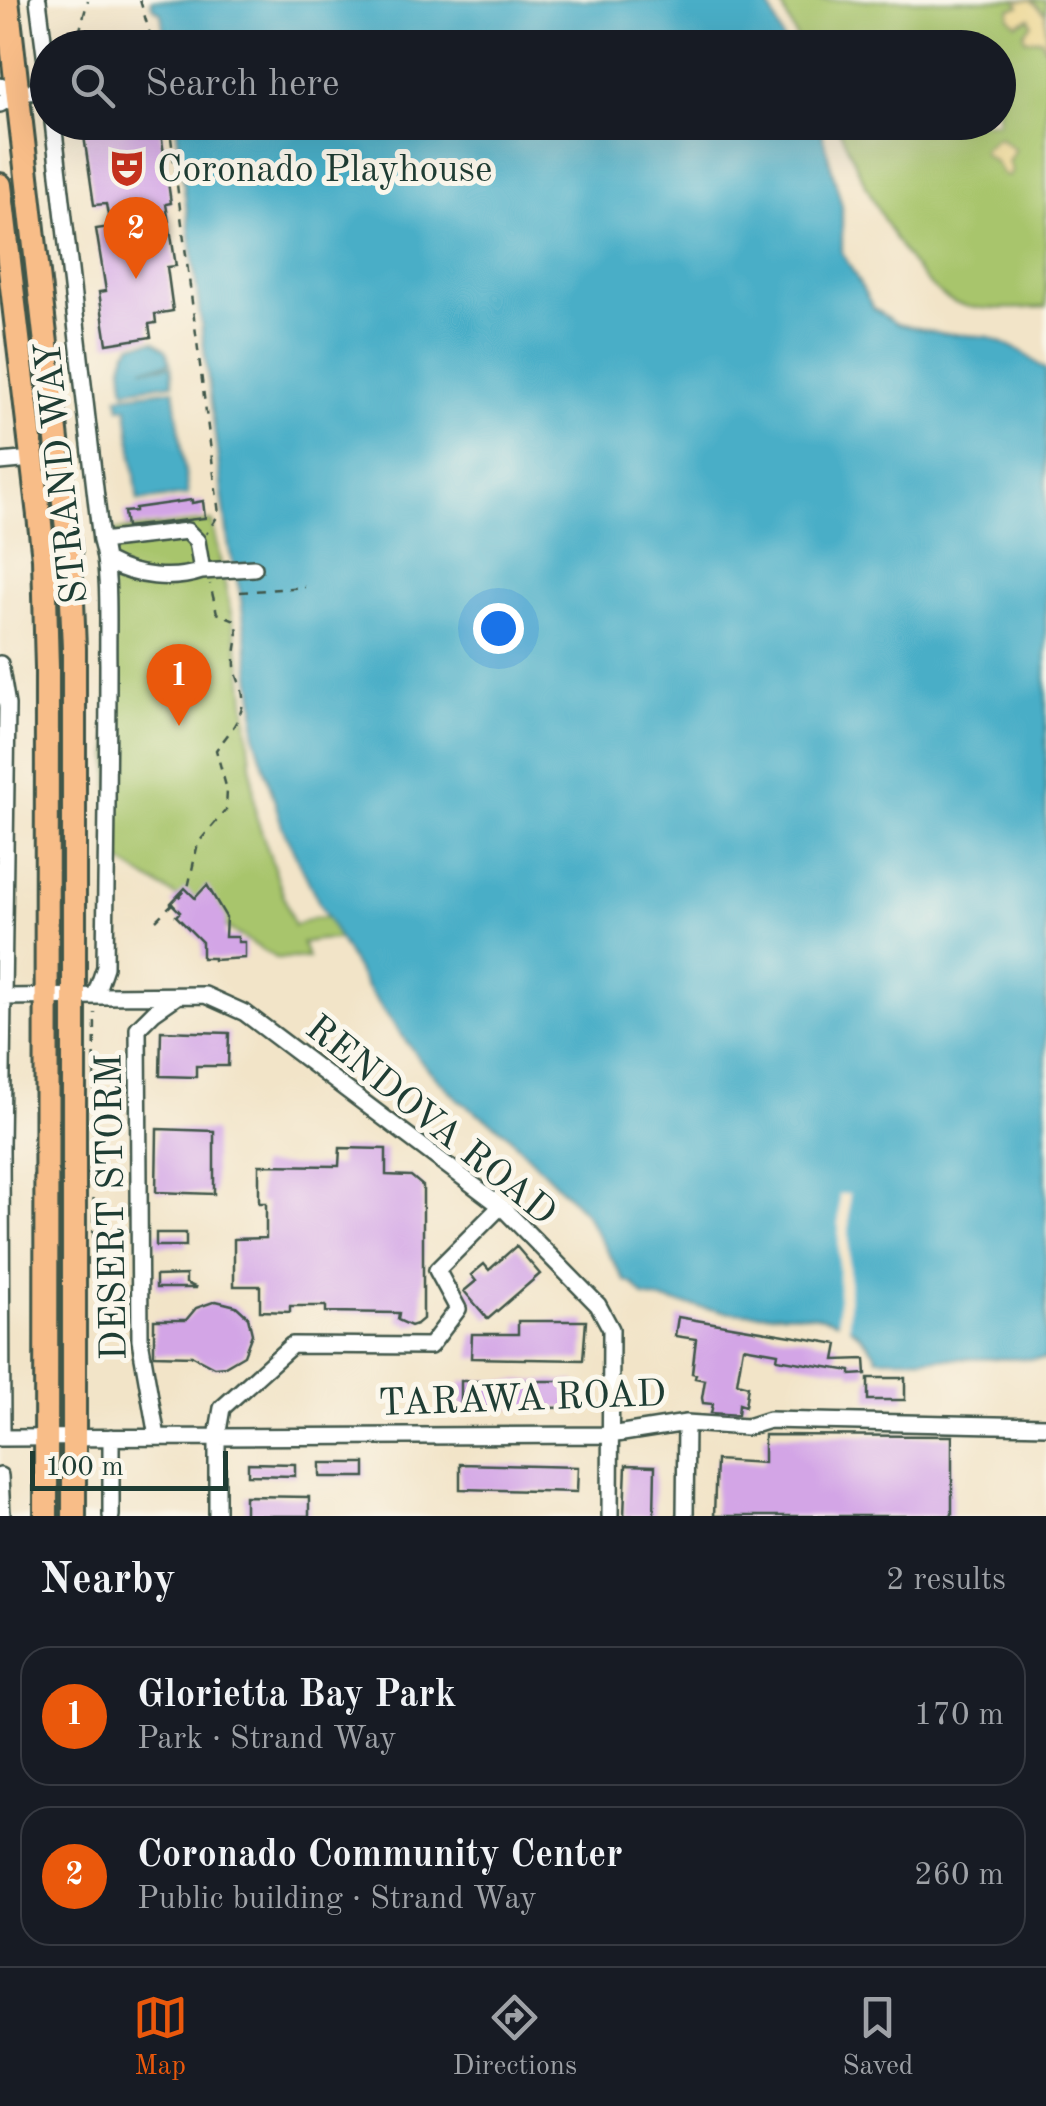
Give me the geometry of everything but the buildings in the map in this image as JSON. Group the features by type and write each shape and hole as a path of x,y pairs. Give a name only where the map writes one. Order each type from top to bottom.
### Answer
{"highway":[{"path":"7,0 6,95 70,555 85,996 74,1516"},
{"path":"0,185 44,558 46,1516"}],"street":[{"path":"38,0 42,30"},
{"name":"STRAND WAY","path":"55,140 101,541 108,562 105,967 85,996"},
{"path":"0,462 32,459"},
{"path":"101,541 187,531 197,541 204,570"},
{"path":"108,562 126,572 150,576 254,568"},
{"path":"0,664 4,705 1,1438"},
{"name":"DESERT STORM","path":"156,1437 140,1340 138,1028 179,995"},
{"name":"RENDOVA ROAD","path":"2,997 205,995 245,1013 501,1206 598,1304 610,1329 610,1516"},
{"path":"217,1516 217,1437 222,1408 292,1345 430,1346 458,1310 437,1270 501,1206"},
{"name":"TARAWA ROAD","path":"1,1438 610,1434 686,1424 747,1428 769,1420 1046,1426"},
{"path":"685,1516 686,1424"},
{"path":"110,1437 111,1516"},
{"path":"0,1476 2,1516"}],"path":[{"path":"80,30 88,0"},
{"path":"140,0 149,30"},
{"path":"171,140 219,514 210,530 197,541"},
{"path":"156,920 188,888 198,843 226,810 227,790 216,750 240,716 243,693 236,679 234,656 239,631 235,620 217,613 204,570"},
{"path":"240,592 306,587"}],"green space":[{"path":"779,0 1046,0 1046,307 973,307 953,302 935,289 917,271 885,222 844,140 1016,140 1016,30 793,30"},
{"path":"212,521 242,669 256,816 294,926 312,918 398,913 398,936 316,940 302,943 308,958 276,958 111,856 106,532"}],"sand":[{"path":"1017,0 1031,0 1046,14 1046,52 1041,38 1026,40 1024,33 1032,24 1030,18 1017,24 1009,17 1010,9 1019,6"},
{"path":"994,140 1002,140 1015,150 1008,162 1012,171 1009,176 1003,175 995,162 983,154"}],"water":[{"path":"151,0 767,0 779,30 164,30 161,13"},
{"path":"178,140 824,140 842,206 842,252 874,309 897,324 989,337 1021,351 1046,370 1046,1359 877,1358 866,1341 837,1322 802,1314 707,1309 644,1297 625,1281 584,1212 503,1130 460,1101 422,1063 366,986 321,907 283,829 255,736 255,705 240,592 229,548"},
{"path":"154,341 166,350 170,363 142,368 171,366 173,383 125,390 125,354 133,344"},
{"path":"174,389 188,495 138,501 127,407 120,408 118,396"}],"pier":[{"path":"839,1194 849,1194 849,1331 838,1327"}],"place":[{"name":"Coronado Playhouse","path":"127,168"},
{"name":"Coronado Community Center","path":"136,279"},
{"name":"Glorietta Bay Park","path":"179,726"}]}
